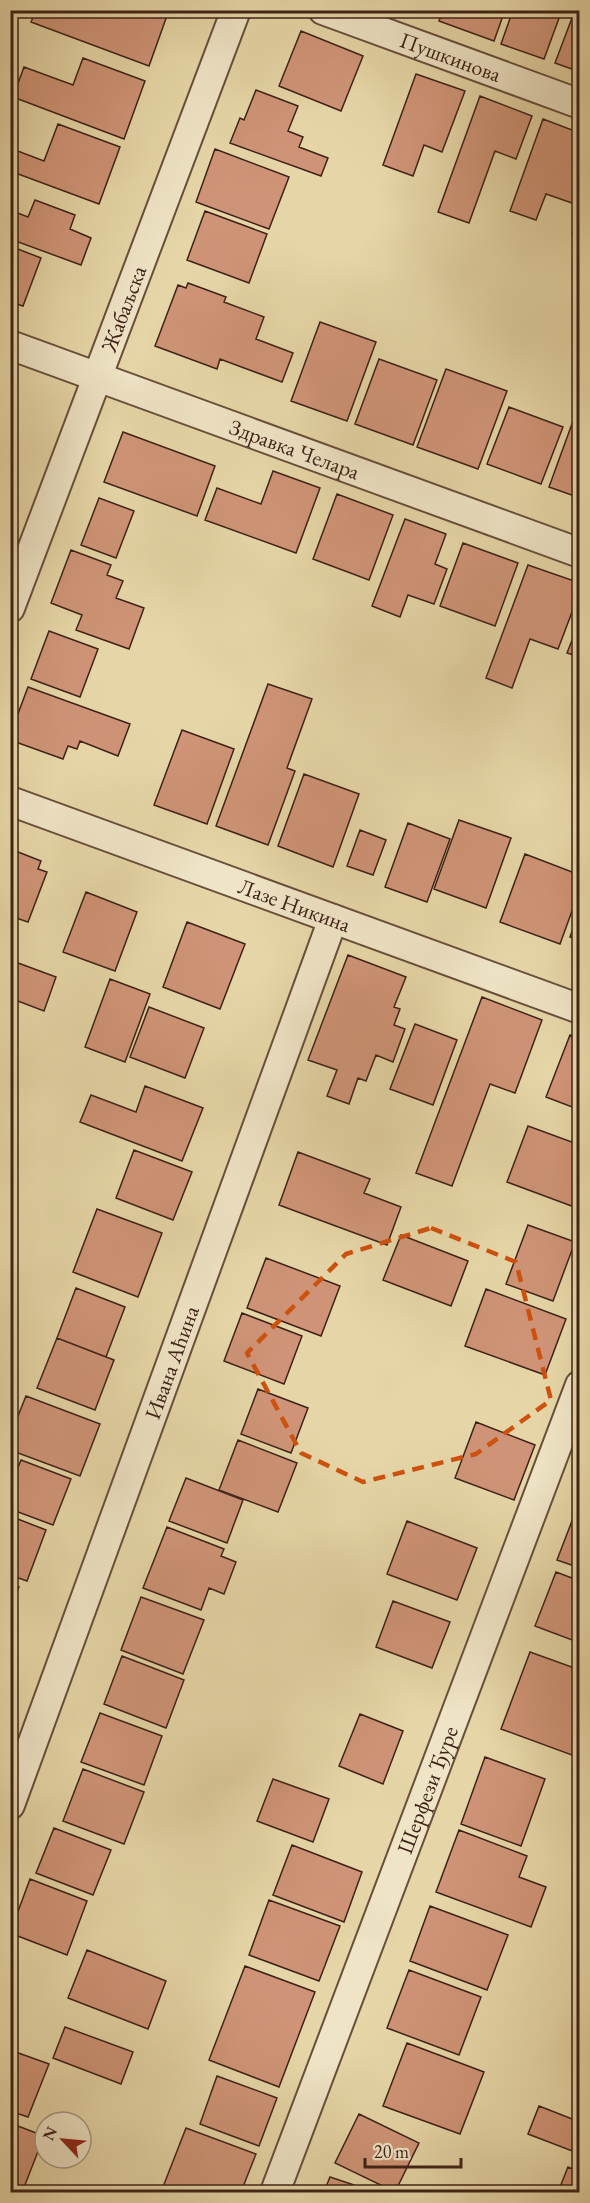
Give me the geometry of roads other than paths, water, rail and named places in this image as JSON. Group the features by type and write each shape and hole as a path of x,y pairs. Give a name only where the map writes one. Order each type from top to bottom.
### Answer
{"street":[{"name":"Жабаљска","path":"10,608 236,10"},
{"name":"Пушкинова","path":"323,10 579,104"},
{"name":"Здравка Челара","path":"10,345 579,553"},
{"name":"Лазе Никина","path":"10,801 579,1009"},
{"name":"Ивана Аћина","path":"10,1805 333,919"},
{"name":"Шерфези Ђуре","path":"275,2193 579,1385"}]}
